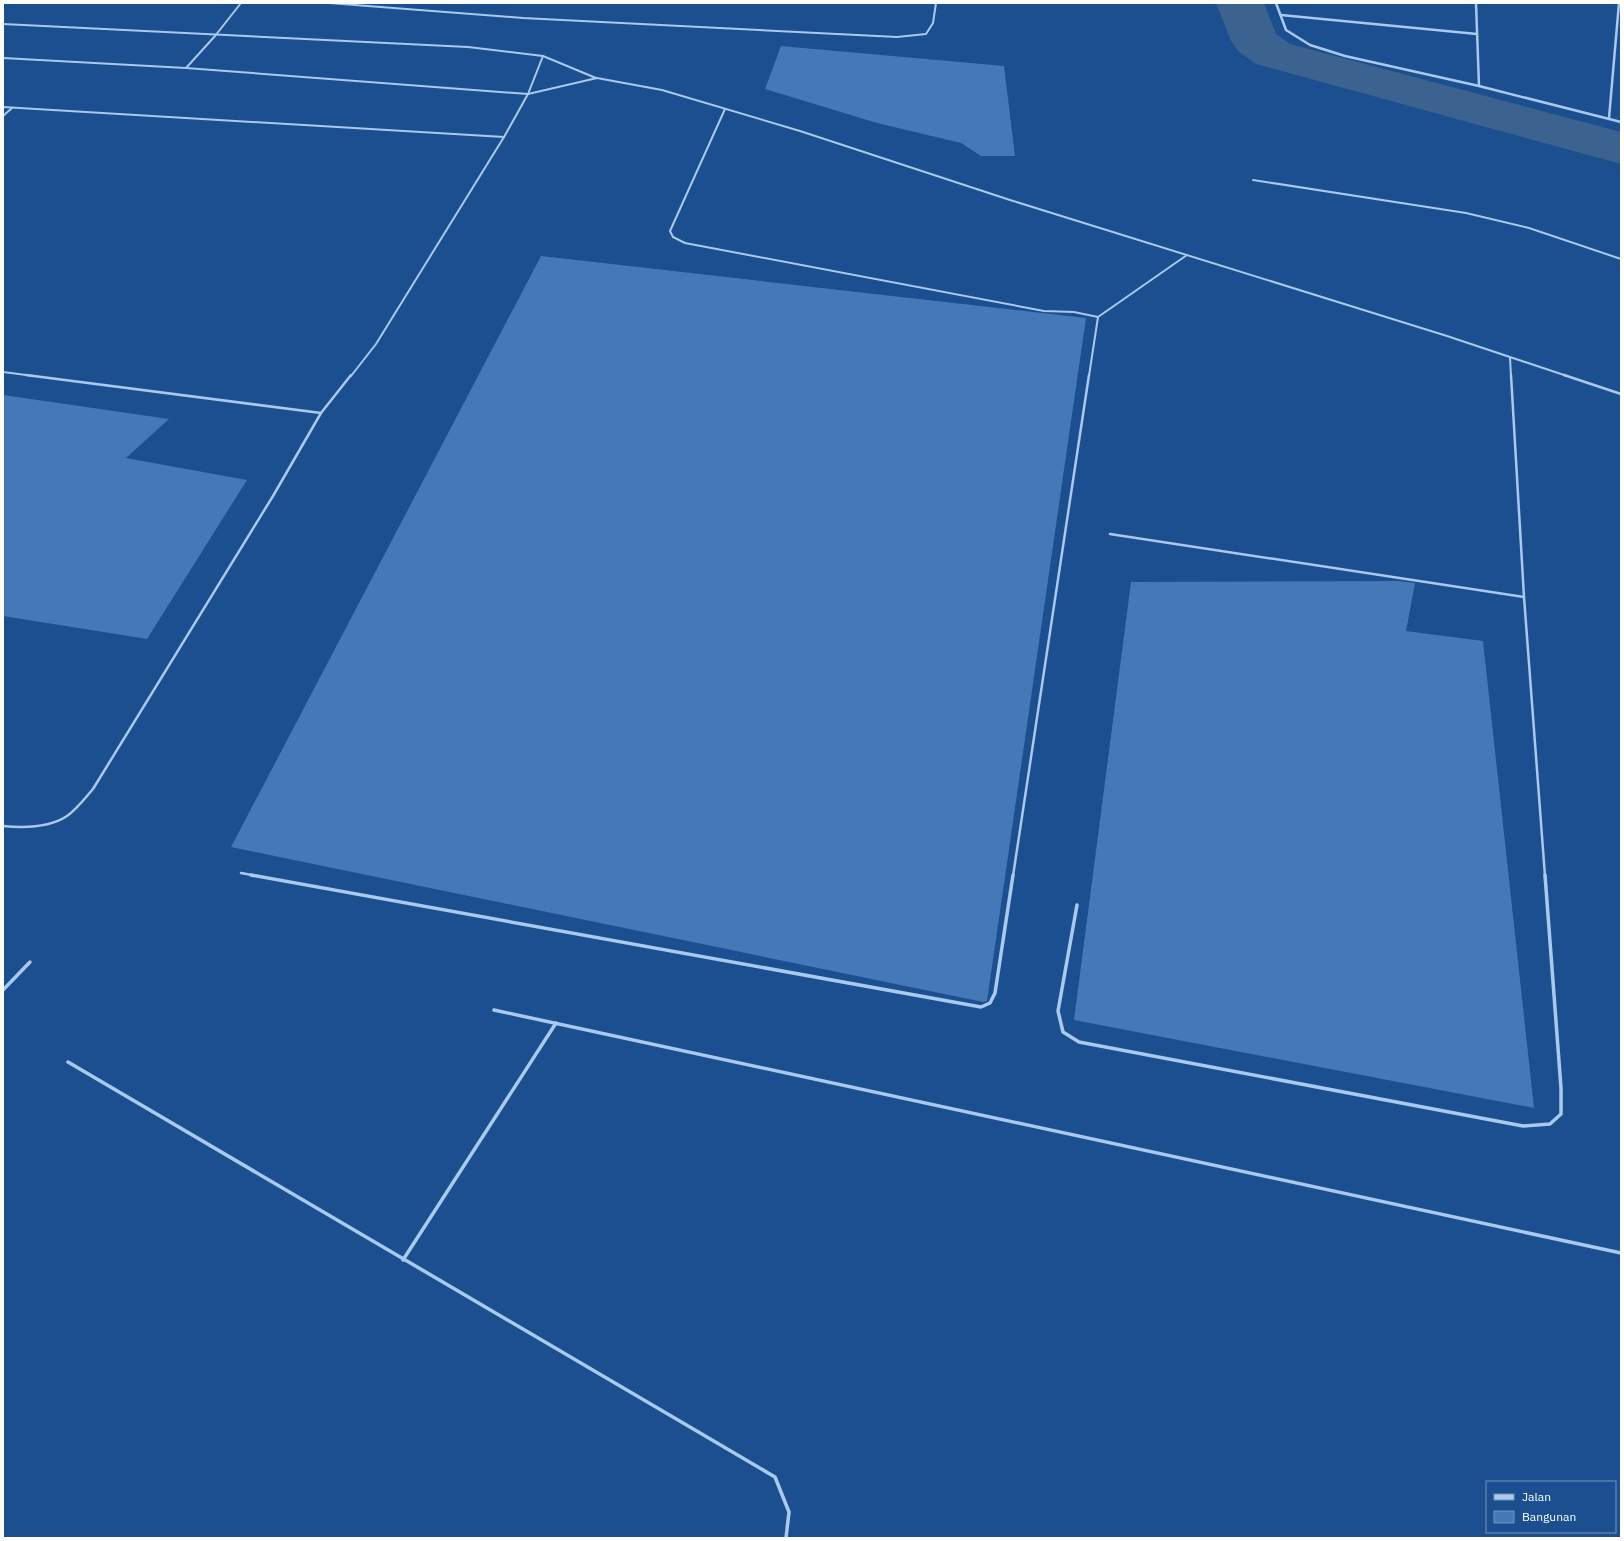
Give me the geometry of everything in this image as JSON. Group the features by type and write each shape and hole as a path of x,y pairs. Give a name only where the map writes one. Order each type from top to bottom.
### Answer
{"street":[{"path":"1276,3 1286,30 1310,45 1345,56 1479,86 1621,122"},
{"path":"1476,3 1479,86"},
{"path":"1609,118 1619,3"},
{"path":"1281,15 1477,34"}],"lane":[{"path":"186,68 215,36 241,3"},
{"path":"329,3 523,18 897,37 926,34 933,23 936,3"},
{"path":"3,24 215,36 468,47 544,56 597,78 662,90 800,131 1010,200 1447,336 1621,394"},
{"path":"3,826 39,826 67,816 93,789 274,496 321,413 376,344 504,137 528,94 544,56"},
{"path":"3,58 186,68 528,94 597,78"},
{"path":"3,107 504,137"},
{"path":"3,116 12,108"},
{"path":"725,109 670,231 672,237 685,243 1044,311 1074,312 1098,316 1187,255"},
{"path":"1253,180 1466,214 1529,228 1621,259"},
{"path":"241,873 981,1007 990,1003 995,993 1098,316"},
{"path":"1077,905 1058,1011 1063,1032 1079,1042 1523,1126 1550,1124 1561,1114 1561,1088 1524,597 1510,358"},
{"path":"3,372 321,413"},
{"path":"1110,534 1524,597"},
{"path":"3,990 30,962"},
{"path":"494,1010 1621,1253"},
{"path":"404,1260 556,1023"},
{"path":"68,1062 775,1477 789,1512 786,1538"}],"building":[{"path":"781,46 1004,66 1015,156 981,156 961,143 877,123 765,89"},
{"path":"541,256 1086,318 987,1001 983,1002 231,847"},
{"path":"3,395 169,419 126,458 247,480 147,639 3,616"},
{"path":"1399,581 1415,583 1406,631 1483,641 1534,1108 1074,1020 1131,582"}],"waterway":[{"path":"1240,3 1255,41 1273,54 1621,148"}]}
